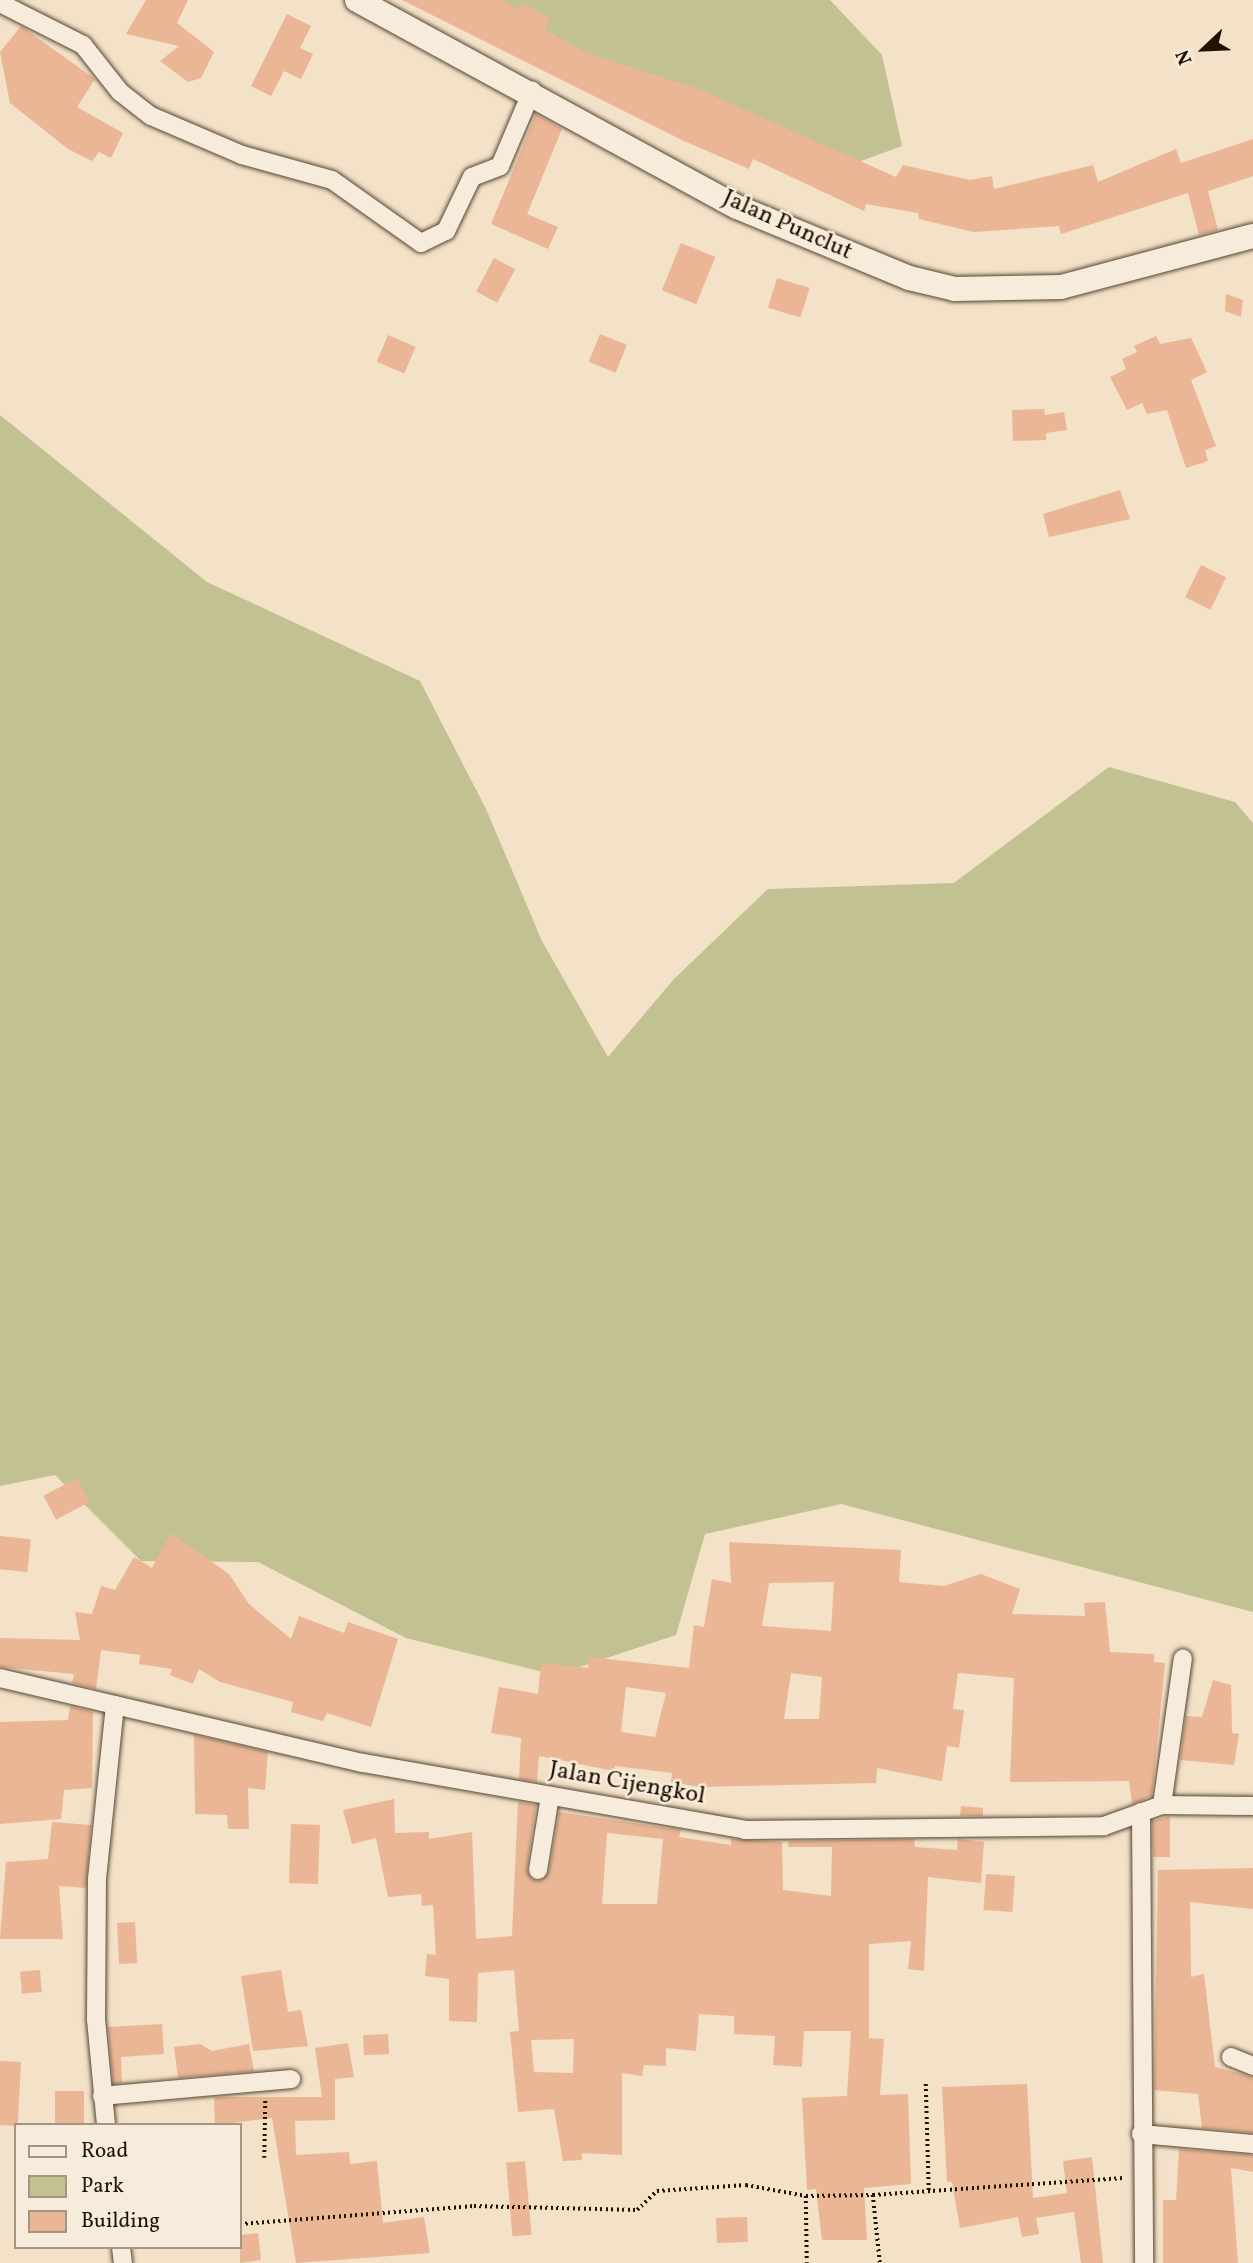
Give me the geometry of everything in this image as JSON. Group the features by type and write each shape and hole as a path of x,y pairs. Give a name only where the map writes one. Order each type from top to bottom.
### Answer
{"main road":[{"name":"Jalan Punclut","path":"357,0 532,91 737,207 909,278 955,289 1061,287 1253,236"}],"street":[{"path":"0,3 83,45 120,92 151,116 242,155 332,180 421,243 446,231 472,177 500,166 532,91"},
{"path":"1162,1805 1183,1658"},
{"name":"Jalan Cijengkol","path":"0,1678 363,1763 745,1829 1104,1826 1162,1805 1253,1806"},
{"path":"106,2123 96,2020 97,1879 115,1705"},
{"path":"538,1870 550,1796"},
{"path":"1141,1812 1141,2134 1144,2263"},
{"path":"1231,2057 1253,2066"},
{"path":"102,2096 291,2079"},
{"path":"1141,2134 1253,2144"}],"path":[{"path":"264,2158 265,2082"},
{"path":"926,2084 929,2193"},
{"path":"242,2224 474,2206 637,2210 657,2191 746,2185 806,2196 873,2195 1143,2176"},
{"path":"873,2195 880,2263"},
{"path":"806,2196 807,2263"}],"green space":[{"path":"491,0 830,0 882,55 902,146 839,169 633,80"},
{"path":"0,415 207,582 420,681 486,809 542,941 608,1057 674,979 768,889 954,883 1109,767 1235,802 1253,823 1253,1612 841,1504 705,1534 676,1635 555,1675 406,1638 258,1562 141,1561 55,1475 0,1486"}],"building":[{"path":"146,0 188,0 177,23 214,52 201,78 188,82 160,61 179,46 126,34"},
{"path":"402,0 503,0 518,9 523,3 550,19 545,30 587,53 698,89 896,177 903,165 970,180 992,176 994,189 1093,165 1098,182 1176,149 1181,163 1253,139 1253,176 1208,191 1218,230 1199,235 1188,193 1061,234 1059,226 974,232 919,219 918,213 866,204 864,211 753,159 749,169 684,141"},
{"path":"287,14 311,26 300,48 313,54 301,79 284,71 271,96 251,86"},
{"path":"21,26 95,79 77,107 123,133 111,158 99,152 92,161 68,149 10,103 0,52"},
{"path":"536,114 562,129 527,214 558,227 548,249 491,224"},
{"path":"681,243 715,257 696,304 662,290"},
{"path":"494,258 515,269 497,303 476,292"},
{"path":"777,278 810,288 800,318 768,308"},
{"path":"1226,294 1243,300 1241,317 1225,311"},
{"path":"600,334 627,345 616,373 589,362"},
{"path":"388,335 416,347 404,373 377,362"},
{"path":"1156,336 1160,344 1191,338 1207,372 1191,380 1216,446 1205,450 1208,461 1186,468 1167,410 1147,414 1142,403 1127,410 1110,377 1126,369 1122,359 1137,352 1134,346"},
{"path":"1044,409 1045,415 1064,412 1067,430 1046,433 1046,440 1013,441 1012,410"},
{"path":"1120,490 1130,519 1049,537 1043,514"},
{"path":"1201,565 1226,577 1210,610 1185,597"},
{"path":"77,1478 90,1502 56,1520 43,1496"},
{"path":"171,1533 229,1574 249,1604 291,1639 299,1616 344,1633 348,1622 398,1639 371,1727 327,1713 323,1721 291,1712 293,1702 220,1682 199,1669 193,1684 170,1675 172,1669 139,1664 140,1655 101,1650 96,1689 72,1683 74,1674 0,1667 0,1638 80,1640 75,1612 92,1614 101,1586 115,1590 134,1557 152,1568"},
{"path":"0,1536 31,1539 27,1572 0,1569"},
{"path":"729,1542 901,1550 899,1582 944,1586 981,1574 1020,1589 1012,1614 1085,1616 1084,1603 1105,1602 1110,1652 1154,1654 1154,1662 1165,1663 1152,1796 1132,1804 1129,1781 1010,1782 1014,1678 958,1673 953,1709 964,1710 959,1748 947,1746 942,1781 877,1768 876,1783 700,1787 671,1782 672,1773 615,1766 614,1771 539,1756 537,1782 519,1779 521,1738 491,1733 499,1687 538,1694 541,1663 588,1668 589,1657 689,1668 694,1625 704,1627 712,1579 731,1583","holes":["834,1582 831,1631 762,1626 769,1583","791,1673 822,1677 819,1719 784,1719","626,1687 666,1693 655,1737 621,1732"]},
{"path":"1213,1680 1231,1685 1232,1733 1239,1734 1234,1765 1180,1760 1186,1716 1202,1717"},
{"path":"70,1706 93,1712 92,1788 64,1790 61,1819 0,1824 0,1722 68,1720"},
{"path":"194,1735 268,1752 265,1790 248,1788 249,1829 228,1829 227,1815 195,1814"},
{"path":"394,1799 395,1833 429,1832 429,1839 472,1832 476,1939 512,1936 518,1802 536,1805 527,1869 537,1881 549,1872 559,1812 681,1830 679,1837 731,1845 731,1839 782,1842 783,1890 831,1896 832,1847 788,1847 789,1841 914,1839 915,1847 957,1850 958,1839 984,1842 981,1883 928,1877 924,1971 908,1969 911,1941 869,1944 869,2038 884,2039 880,2095 908,2094 911,2184 864,2188 867,2240 822,2240 816,2189 807,2190 802,2098 847,2096 851,2031 804,2031 802,2067 773,2065 775,2036 734,2034 734,2016 699,2014 696,2051 666,2048 666,2066 644,2065 642,2076 622,2073 622,2155 582,2153 582,2160 563,2161 554,2109 518,2112 510,2032 519,2031 514,1970 478,1973 477,2022 449,2021 449,1979 425,1976 427,1954 436,1955 433,1905 422,1906 421,1894 388,1897 376,1838 352,1844 343,1810","holes":["607,1833 663,1839 657,1904 602,1904","574,2039 573,2073 534,2072 531,2040"]},
{"path":"961,1806 983,1808 983,1816 960,1816"},
{"path":"1170,1816 1170,1857 1153,1857 1152,1821"},
{"path":"52,1822 91,1825 86,1888 59,1886 63,1939 0,1939 6,1862 48,1859"},
{"path":"291,1824 320,1825 318,1884 289,1883"},
{"path":"1253,1868 1253,1909 1190,1902 1191,1977 1204,1974 1215,2067 1253,2077 1253,2133 1202,2128 1198,2094 1154,2090 1158,1870"},
{"path":"986,1874 1015,1876 1012,1912 983,1910"},
{"path":"135,1922 137,1963 119,1964 117,1923"},
{"path":"40,1970 42,1992 22,1994 20,1972"},
{"path":"281,1970 288,2012 301,2010 308,2046 253,2051 241,1976"},
{"path":"162,2024 164,2054 121,2057 122,2083 113,2084 108,2027"},
{"path":"388,2034 389,2054 364,2055 363,2035"},
{"path":"348,2043 354,2077 335,2079 335,2120 295,2121 296,2155 349,2152 350,2164 377,2161 383,2223 424,2217 430,2253 296,2263 272,2118 215,2123 214,2097 322,2097 315,2048"},
{"path":"200,2044 212,2051 249,2044 254,2071 178,2078 174,2047"},
{"path":"0,2061 21,2062 18,2123 14,2123 14,2126 0,2125"},
{"path":"1027,2084 1033,2198 1067,2193 1063,2161 1092,2157 1103,2263 1081,2263 1074,2212 1036,2218 1039,2234 1022,2237 1018,2217 960,2228 952,2182 947,2182 942,2087"},
{"path":"55,2091 84,2091 84,2123 55,2123"},
{"path":"1179,2149 1253,2155 1253,2172 1231,2168 1238,2263 1163,2263 1163,2200 1176,2200"},
{"path":"525,2161 531,2235 513,2236 506,2163"},
{"path":"747,2217 748,2242 717,2243 716,2218"},
{"path":"258,2233 261,2260 240,2263 242,2235"}]}
